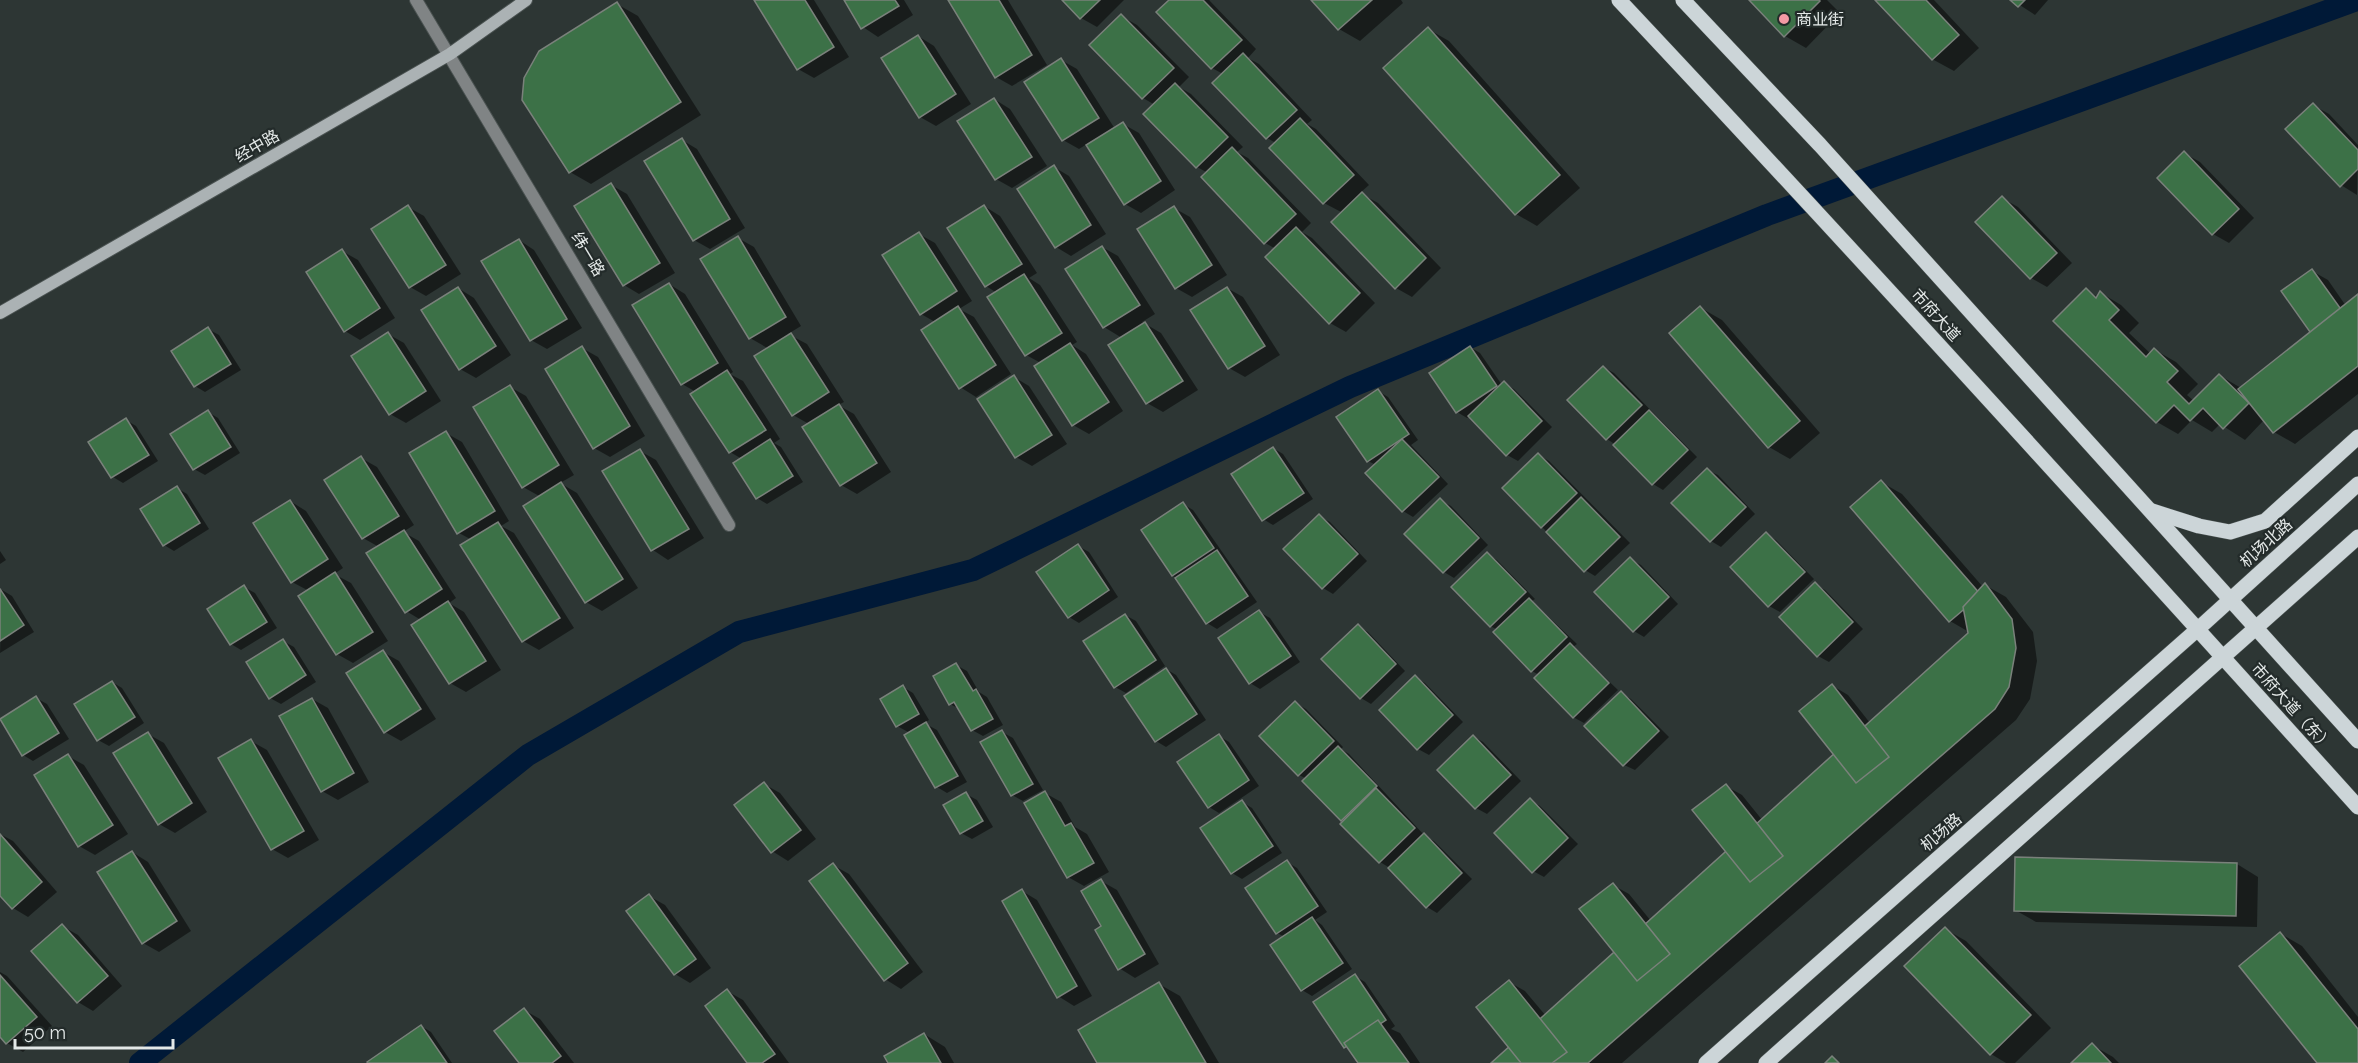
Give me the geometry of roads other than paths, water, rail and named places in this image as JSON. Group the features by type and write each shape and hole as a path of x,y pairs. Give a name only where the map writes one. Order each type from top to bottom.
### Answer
{"main road":[{"name":"经中路","path":"0,313 450,54 526,0"},
{"name":"市府大道","path":"1619,0 1786,177 2224,656"},
{"name":"市府大道","path":"1683,0 1820,145 2232,598 2256,628"},
{"path":"2151,511 2199,526 2230,532 2265,521 2358,437"},
{"name":"机场北路","path":"2199,628 2358,484"},
{"path":"1766,1063 2358,537"},
{"name":"机场路","path":"1706,1063 2199,628"},
{"name":"市府大道（东）","path":"2256,628 2358,741"},
{"name":"市府大道（东）","path":"2224,656 2358,807"}],"street":[{"name":"纬一路","path":"416,0 729,525"}],"waterway":[{"path":"140,1063 528,755 739,632 973,570 1350,387 1767,215 2357,0"}],"place":[{"name":"商业街","path":"1784,19"}]}
